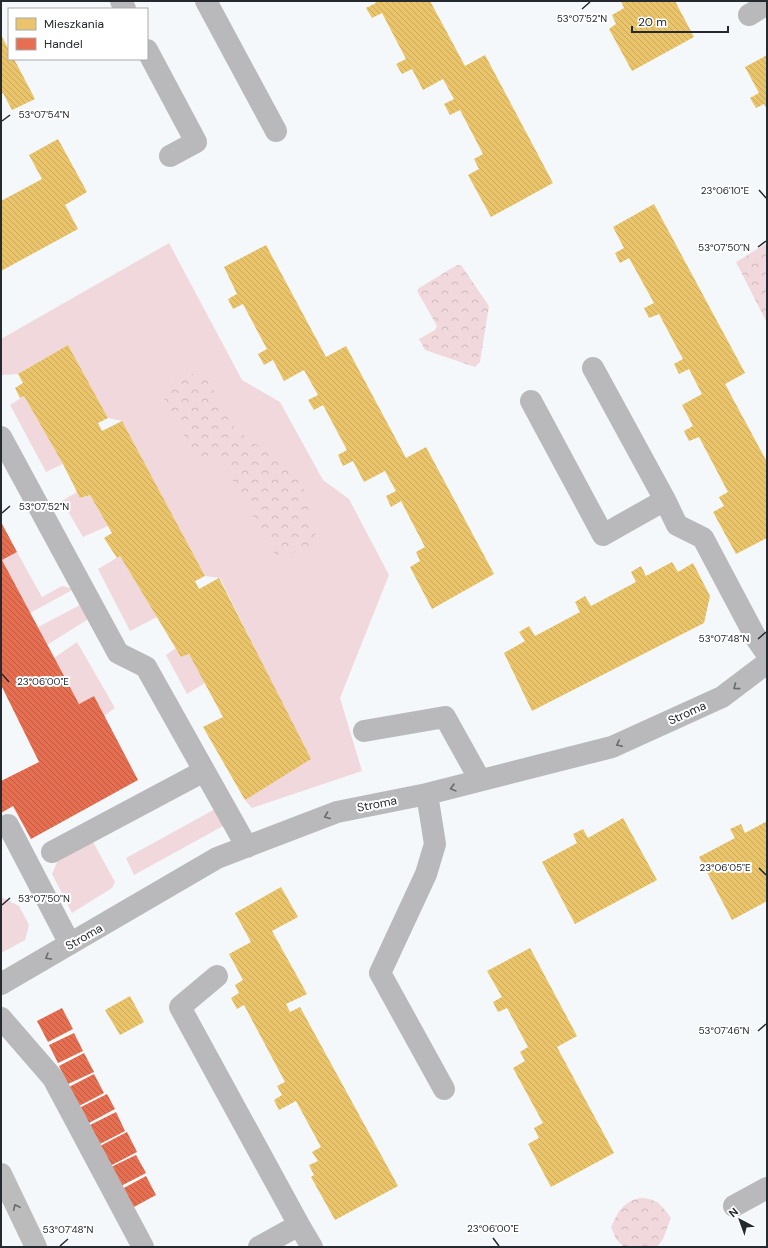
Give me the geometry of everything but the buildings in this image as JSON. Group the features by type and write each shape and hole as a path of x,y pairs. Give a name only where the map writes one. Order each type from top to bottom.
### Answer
{"main road":[{"path":"1,1174 36,1247"}],"street":[{"path":"206,1 276,132"},
{"path":"749,15 767,4"},
{"path":"148,52 196,142 170,156"},
{"path":"593,368 665,500 677,525 703,538 756,638 767,654"},
{"path":"531,401 603,535 665,500"},
{"path":"1,437 118,653 146,667 247,847"},
{"name":"Stroma","path":"1,984 217,858 337,812 427,794 612,748 722,697 767,663"},
{"path":"364,731 445,716 480,780"},
{"path":"52,852 204,771"},
{"path":"427,794 435,844 426,874 380,973 444,1089"},
{"path":"8,825 70,944"},
{"path":"217,976 180,1008 312,1247"},
{"path":"1,1018 52,1078 143,1247"},
{"path":"734,1206 767,1188"},
{"path":"260,1247 299,1225"}],"green space":[{"path":"169,243 242,380 280,402 323,480 349,499 389,575 340,698 362,771 252,808 245,800 310,759 220,578 205,576 122,421 108,418 68,345 18,374 1,375 1,339"},
{"path":"767,243 767,323 736,262"},
{"path":"457,265 461,265 489,306 480,362 475,367 425,350 419,339 435,330 437,326 417,291 419,288"},
{"path":"186,373 206,376 235,429 301,477 318,544 277,558 217,453 197,459 159,389"},
{"path":"24,396 63,464 46,472 10,405"},
{"path":"77,492 81,498 90,495 108,526 83,537 62,501"},
{"path":"17,552 42,597 62,586 74,589 30,613 2,560"},
{"path":"120,556 157,617 130,631 98,569"},
{"path":"82,604 90,618 47,645 38,627"},
{"path":"77,642 115,708 104,716 94,696 79,704 54,658"},
{"path":"176,648 181,657 189,654 205,683 187,694 166,655"},
{"path":"217,808 223,826 134,875 126,858"},
{"path":"93,842 115,882 112,888 72,913 52,874 57,862"},
{"path":"1,897 19,906 29,925 25,940 1,953"},
{"path":"639,1198 650,1199 658,1203 671,1218 663,1239 657,1247 624,1247 616,1239 611,1227 621,1209 628,1203"}]}
